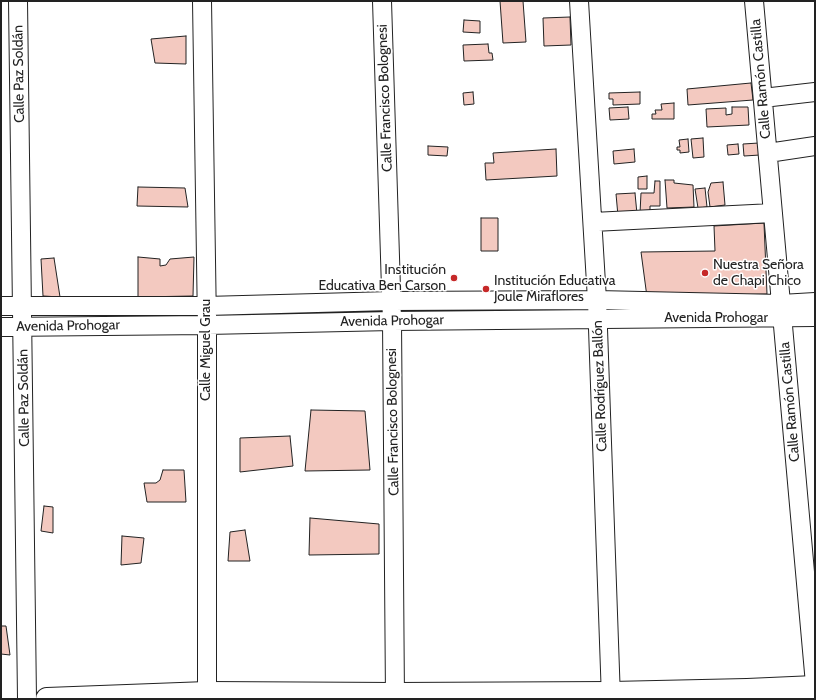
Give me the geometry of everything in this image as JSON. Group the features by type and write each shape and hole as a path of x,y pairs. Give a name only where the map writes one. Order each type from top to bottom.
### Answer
{"main road":[{"path":"47,699 207,696 395,697 748,695 815,687"}],"street":[{"name":"Calle Paz Soldán","path":"18,1 27,699"},
{"name":"Calle Miguel Grau","path":"202,1 206,306 207,696"},
{"name":"Calle Francisco Bolognesi","path":"382,1 392,320 395,697"},
{"name":"Calle Rodríguez Ballón","path":"579,1 598,318 611,696"},
{"name":"Calle Ramón Castilla","path":"754,1 815,684"},
{"path":"763,98 815,92"},
{"path":"768,153 815,146"},
{"path":"593,222 773,213"},
{"name":"Avenida Prohogar","path":"1,306 206,306 391,301 597,300 782,311"},
{"path":"782,311 815,302"},
{"name":"Avenida Prohogar","path":"1,327 598,318 782,311"},
{"path":"782,311 815,317"}],"building":[{"path":"500,1 523,1 526,42 503,43"},
{"path":"570,17 571,45 544,46 543,18"},
{"path":"464,20 480,21 480,33 463,32"},
{"path":"186,36 186,64 155,63 151,39"},
{"path":"488,44 489,53 492,53 493,60 464,61 463,45"},
{"path":"751,83 753,100 688,105 687,89"},
{"path":"473,92 474,104 464,105 463,93"},
{"path":"640,92 640,104 613,105 613,99 609,99 609,93"},
{"path":"674,103 674,119 652,119 652,114 656,114 655,110 662,110 661,104"},
{"path":"628,107 629,119 610,120 609,108"},
{"path":"732,107 748,107 749,125 707,127 706,109 726,108 726,115 732,114"},
{"path":"703,138 704,157 693,158 691,139"},
{"path":"688,139 689,152 680,153 680,150 677,150 677,147 680,147 679,140"},
{"path":"759,143 760,155 744,156 743,144"},
{"path":"738,144 739,154 728,155 727,145"},
{"path":"428,146 448,147 447,156 428,155"},
{"path":"556,149 557,176 486,180 485,163 494,163 493,153"},
{"path":"634,149 635,162 614,164 613,151"},
{"path":"647,176 647,189 638,189 638,177"},
{"path":"665,180 674,180 674,183 693,185 694,207 667,208"},
{"path":"655,181 660,181 660,206 650,206 650,214 640,213 641,193 654,193"},
{"path":"723,182 725,205 710,207 708,192 711,183"},
{"path":"138,187 185,188 188,207 137,206"},
{"path":"705,188 707,207 698,208 695,189"},
{"path":"635,193 637,214 618,216 616,194"},
{"path":"481,218 498,218 498,251 481,251"},
{"name":"Nuestra Señora de Chapi Chico","path":"764,223 767,294 647,297 641,252 715,251 714,226"},
{"path":"138,257 160,259 160,266 166,265 170,259 194,257 193,296 138,297"},
{"path":"54,258 60,297 43,296 41,259"},
{"path":"311,410 365,411 370,470 305,471"},
{"path":"290,436 293,466 240,472 240,438"},
{"path":"163,470 184,470 186,502 147,502 144,483 156,483 160,480"},
{"path":"44,506 53,507 53,533 41,531"},
{"path":"310,518 379,524 379,554 309,555"},
{"path":"245,530 250,561 228,561 230,532"},
{"path":"122,536 144,538 141,563 121,565"},
{"path":"1,626 6,626 10,655 1,654"}],"place":[{"name":"Nuestra Señora de Chapi Chico","path":"705,273"},
{"name":"Institución Educativa Ben Carson","path":"454,278"},
{"name":"Institución Educativa Joule Miraflores","path":"486,289"}]}
